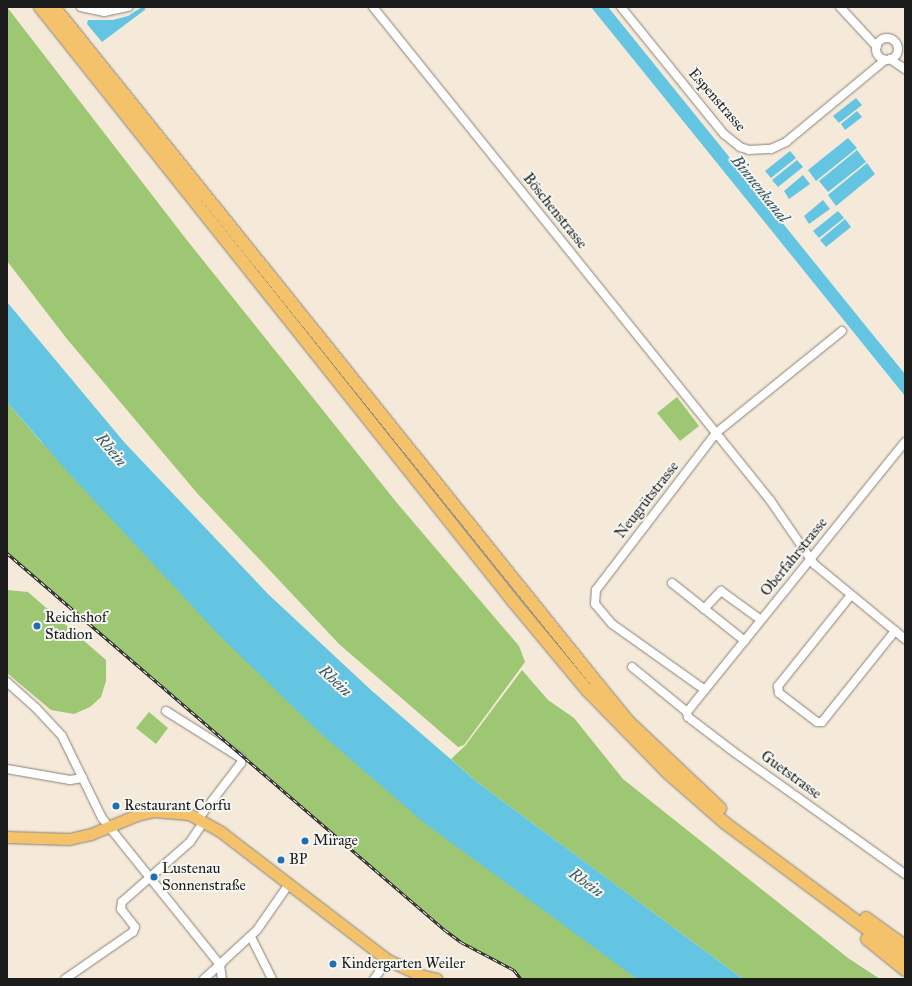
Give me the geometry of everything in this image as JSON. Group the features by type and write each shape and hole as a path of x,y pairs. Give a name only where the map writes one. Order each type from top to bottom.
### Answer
{"highway":[{"path":"40,7 512,601 587,690 622,728 685,788 746,840 905,957"},
{"path":"54,7 628,721 725,813 905,946"},
{"path":"805,884 809,893 905,970"},
{"path":"893,937 905,940"}],"main road":[{"path":"7,837 68,839 154,811 175,811 202,819 388,960 420,975 437,979"}],"street":[{"path":"80,7 104,12 128,7"},
{"name":"Böschenstrasse","path":"373,7 770,500 811,559 851,595 905,639"},
{"name":"Espenstrasse","path":"621,7 724,134 740,147 749,150 771,149 786,142 887,60"},
{"path":"840,7 867,34 877,50 887,60 905,67"},
{"path":"867,34 882,40 889,39 895,42 905,67"},
{"path":"877,50 882,40"},
{"name":"Espenstrasse","path":"868,75 877,50"},
{"path":"887,60 898,51"},
{"name":"Neugrütstrasse","path":"705,690 622,633 595,604 594,597 612,568 716,433 842,331"},
{"name":"Oberfahrstrasse","path":"705,690 905,442"},
{"path":"672,583 745,640"},
{"path":"704,609 721,591 761,620"},
{"path":"851,595 778,686 779,693 816,722 822,722 895,631"},
{"name":"Guetstrasse","path":"632,667 687,712 688,717 734,752 905,874"},
{"path":"7,682 52,723 74,756 83,778 108,826 220,965 222,979"},
{"path":"687,712 705,690"},
{"path":"65,979 133,932 135,927 120,905 190,842 202,819 241,763 241,758 166,711"},
{"path":"7,769 70,780 83,778"},
{"path":"204,979 251,937 289,884"},
{"path":"251,937 272,979"},
{"path":"374,979 388,960"}],"green space":[{"path":"7,7 186,239 397,503 519,646 525,662 464,745 458,747 339,644 197,493 67,339 7,261"},
{"path":"677,397 699,426 680,441 657,413"},
{"path":"7,402 41,442 637,979 521,979 513,970 461,942 7,552"},
{"name":"Reichshof Stadion","path":"7,590 28,592 106,660 106,681 101,697 90,707 74,714 51,710 7,673"},
{"path":"522,670 548,700 574,718 623,779 848,958 880,979 743,979 477,782 451,759 465,746"},
{"path":"149,712 168,728 156,744 136,728"}],"water":[{"path":"142,7 146,9 102,42 87,24 88,20 113,20 128,16"},
{"path":"591,7 608,7 905,374 905,396"},
{"path":"856,98 862,105 839,123 833,116"},
{"path":"857,111 862,117 845,130 841,124"},
{"path":"848,138 857,148 816,181 808,170"},
{"path":"857,150 866,162 828,192 819,181"},
{"path":"790,151 796,158 771,178 765,171"},
{"path":"797,160 803,167 778,187 772,180"},
{"path":"867,163 875,174 836,206 828,195"},
{"path":"803,175 810,184 789,199 784,191"},
{"path":"823,200 830,209 809,224 804,216"},
{"path":"838,211 844,218 819,238 813,231"},
{"path":"845,219 851,227 826,247 820,240"},
{"name":"Rhein","path":"7,302 124,442 268,594 371,690 477,782 743,979 637,979 423,822 319,732 219,635 64,468 7,402"}],"railway":[{"path":"7,553 445,930 461,942 514,970 521,979"}],"place":[{"name":"Reichshof Stadion","path":"37,626"},
{"name":"Restaurant Corfu","path":"116,806"},
{"name":"Mirage","path":"305,841"},
{"name":"BP","path":"281,860"},
{"name":"Lustenau Sonnenstraße","path":"154,877"},
{"name":"Kindergarten Weiler","path":"333,964"}],"water label":[{"name":"Binnenkanal","path":"760,189"}]}
